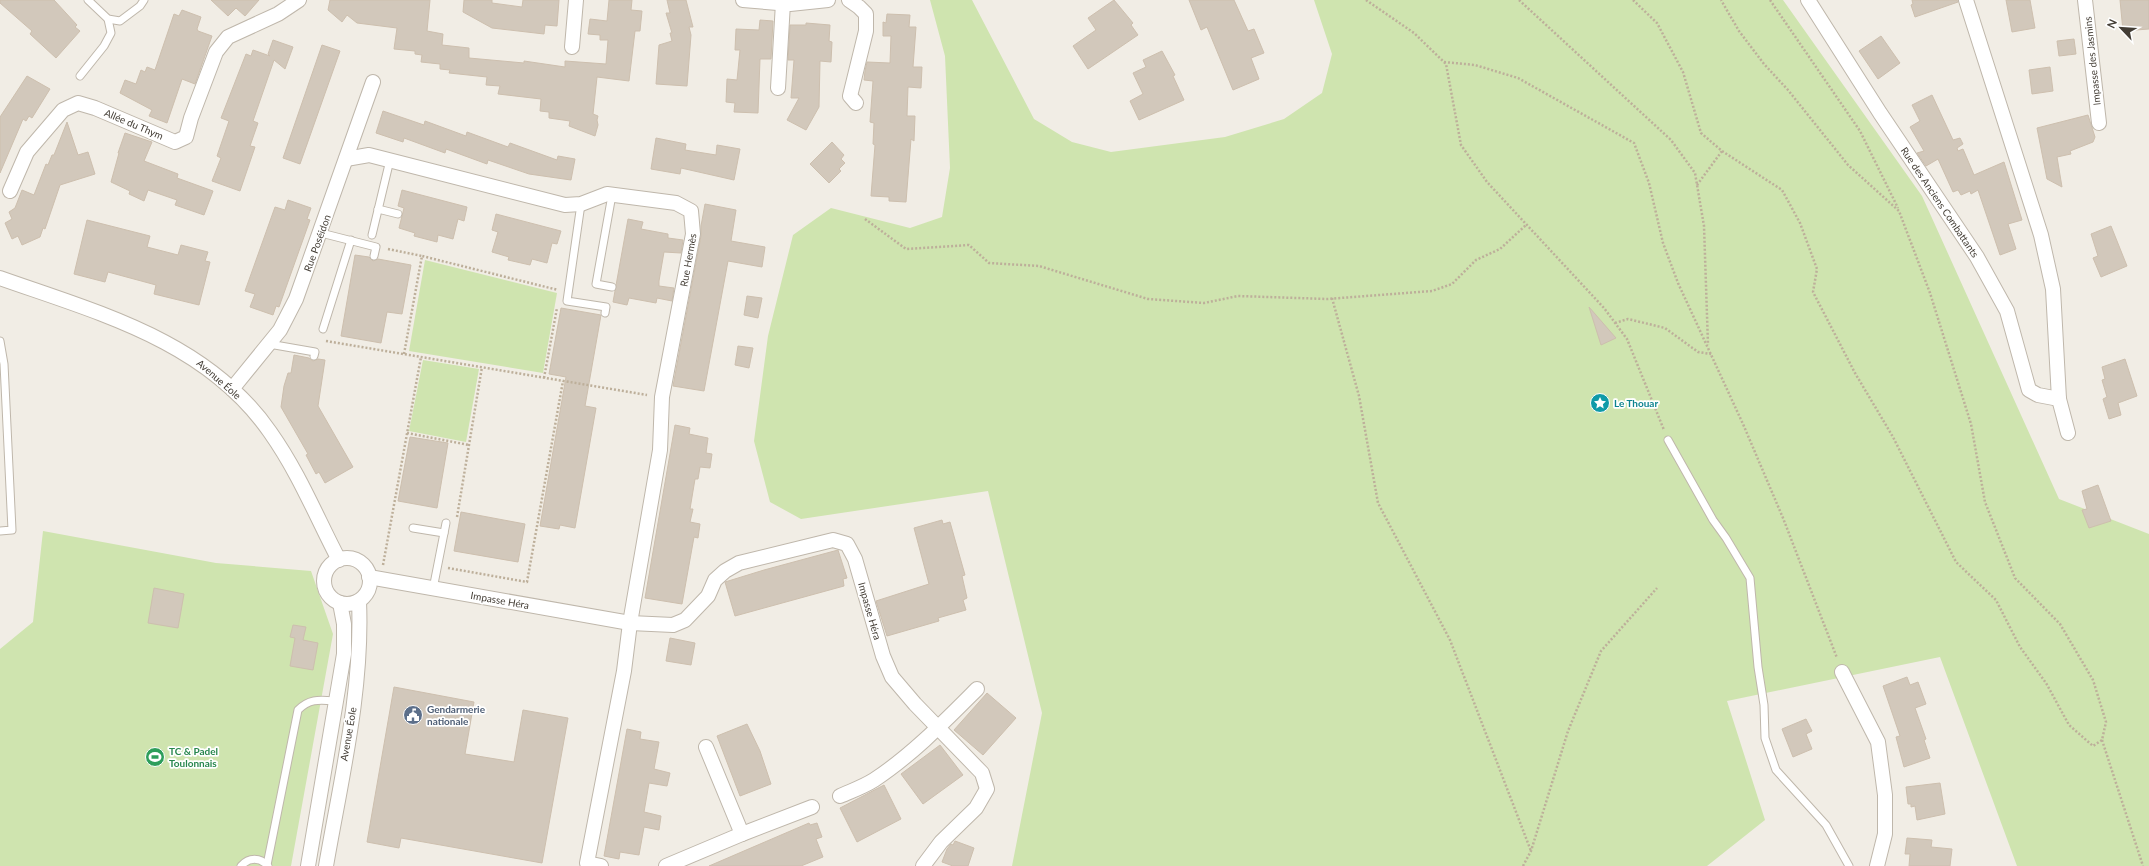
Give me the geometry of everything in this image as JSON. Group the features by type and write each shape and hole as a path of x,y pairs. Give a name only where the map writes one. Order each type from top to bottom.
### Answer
{"street":[{"name":"Allée du Thym","path":"10,191 27,152 63,110 78,103 95,108 175,142 186,137 216,52 228,37 278,14 299,0"},
{"path":"572,47 576,0"},
{"path":"743,0 783,3 828,0"},
{"path":"849,0 866,14 866,31 850,96 856,103"},
{"name":"Rue des Anciens Combattants","path":"1808,0 1984,270 2007,310 2029,390 2038,395 2059,399"},
{"path":"1966,0 2003,112 2042,243 2053,289 2059,399 2068,433"},
{"name":"Impasse des Jasmins","path":"2085,0 2099,122"},
{"path":"778,88 783,3"},
{"name":"Rue Poséidon","path":"232,389 280,330 296,299 321,233 373,82"},
{"name":"Rue Hermès","path":"346,160 369,155 565,205 581,204 607,194 676,203 691,211 693,234 662,397"},
{"name":"Avenue Éole","path":"0,278 130,324 162,339 200,362 232,389 254,411 285,453 307,493 339,560"},
{"path":"601,866 587,863 624,671 630,623 660,450 662,397"},
{"name":"Impasse Héra","path":"375,578 630,623 673,625 685,620 708,596 715,580 725,571 738,563 833,540 847,544 854,559 883,656 892,677 982,773 987,789 976,808 941,842 923,866"},
{"path":"347,558 361,563 375,578 359,601 352,604 340,603 331,598 324,585 327,569 339,560 347,558"},
{"name":"Avenue Éole","path":"326,866 354,698 359,650 359,601"},
{"name":"Avenue Éole","path":"308,866 344,654 344,624 340,603"},
{"path":"1842,672 1878,742 1885,795 1885,834 1877,866"},
{"path":"840,796 873,781 939,728 977,689"},
{"path":"706,747 742,834"},
{"path":"666,866 812,807"}],"lane":[{"path":"88,0 108,19 120,21 140,6 144,0"},
{"path":"80,76 104,46 111,33 108,19"},
{"path":"372,235 390,160"},
{"path":"612,195 596,284 612,288"},
{"path":"581,204 567,301 606,307 605,313"},
{"path":"378,209 398,214"},
{"path":"321,233 376,247 374,256"},
{"path":"323,329 351,240"},
{"path":"0,341 4,364 12,530 0,531"},
{"path":"269,344 315,352 314,356"},
{"path":"1668,440 1713,520 1726,538 1750,578 1758,667 1764,705 1765,738 1776,770 1826,825 1849,866"},
{"path":"433,589 446,523"},
{"path":"413,528 444,533"},
{"path":"242,866 246,862 256,859 268,865 298,710 305,703 314,699 336,701"}],"path":[{"path":"1366,0 1414,33 1446,64 1461,145 1487,182 1604,308 1627,338 1668,440"},
{"path":"1519,0 1671,140 1695,174 1704,226 1708,348"},
{"path":"1633,0 1657,23 1683,72 1701,133 1722,151 1782,190 1800,223 1817,269 1813,292 1855,373 1893,437 1956,562 1996,600 2020,647 2046,684 2069,725 2093,746 2102,740"},
{"path":"1721,0 1739,31 1764,64 1788,90 1848,165 1899,210"},
{"path":"1770,0 1860,131 1899,210 1930,293 1971,424 1985,502 2015,578 2060,624 2093,680 2106,722 2102,740 2143,866"},
{"path":"1444,62 1474,65 1518,78 1634,143 1649,184 1663,244 1678,284 1711,354 1780,511 1842,672"},
{"path":"1697,185 1722,151"},
{"path":"865,219 906,249 968,245 989,263 1039,266 1148,299 1204,303 1238,296 1332,298 1432,291 1452,284 1476,260 1500,249 1526,225"},
{"path":"376,247 422,256 561,290 559,298"},
{"path":"404,354 422,256"},
{"path":"1332,298 1359,396 1378,503 1450,640 1531,851"},
{"path":"544,378 558,305"},
{"path":"1615,323 1628,319 1665,328 1698,352 1711,354"},
{"path":"318,339 662,397"},
{"path":"375,578 407,433 421,357"},
{"path":"460,502 482,367"},
{"path":"447,568 527,582 563,381"},
{"path":"407,433 469,444"},
{"path":"1523,866 1531,851 1568,731 1601,650 1657,588"}],"green space":[{"path":"930,0 972,0 1034,119 1072,142 1111,152 1225,137 1284,119 1322,93 1332,54 1314,0 1783,0 1922,196 2059,499 2149,534 2149,866 2017,866 1940,657 1727,701 1765,820 1707,866 1012,866 1042,713 988,491 801,519 770,502 754,441 768,336 793,235 831,208 910,228 942,217 950,168 945,56"},
{"path":"425,260 557,293 543,373 409,351"},
{"path":"423,360 479,369 466,442 409,431"},
{"name":"TC & Padel Toulonnais","path":"43,531 216,563 311,571 333,634 291,866 0,866 0,649 33,622"}],"building":[{"path":"0,0 54,0 77,25 75,27 80,31 56,58 30,34 32,31 0,3"},
{"path":"211,0 259,0 245,16 236,8 228,16"},
{"path":"330,0 430,0 427,31 443,34 442,45 469,48 469,58 524,63 524,61 565,67 565,61 606,64 608,40 600,40 600,35 588,34 590,19 607,21 609,0 632,0 631,10 642,11 640,31 635,31 629,81 597,77 593,114 598,116 598,125 595,136 569,126 570,121 549,118 549,112 540,111 541,99 498,94 500,86 486,85 487,77 449,73 450,70 440,69 440,64 421,62 422,55 415,54 415,51 394,49 397,28 357,23 347,15 342,22 328,10"},
{"path":"464,0 492,0 492,3 522,7 523,0 559,0 557,26 545,25 544,34 492,28 463,12"},
{"path":"667,0 686,0 693,27 689,27 691,35 687,86 656,84 659,45 672,41 670,33 672,33 666,13 670,13"},
{"path":"1114,0 1133,23 1131,25 1138,35 1088,69 1073,46 1096,30 1088,18"},
{"path":"1189,0 1234,0 1248,31 1254,29 1264,53 1251,58 1259,79 1233,90 1207,27 1201,30"},
{"path":"1912,0 1957,0 1958,2 1915,17 1911,5 1913,4"},
{"path":"2006,0 2030,0 2035,28 2012,32"},
{"path":"2120,0 2149,0 2149,29 2123,31"},
{"path":"182,10 201,17 197,29 198,31 212,36 195,84 182,79 167,123 149,116 152,110 120,93 125,80 136,84 141,70 145,72 147,67 155,70 174,14 179,16"},
{"path":"887,14 910,15 909,27 916,27 913,67 922,67 921,88 908,87 907,116 915,116 914,141 911,139 906,202 889,201 889,197 871,196 875,145 873,144 874,123 870,122 873,81 864,80 867,62 890,63 891,36 883,36 883,22 886,23"},
{"path":"760,20 773,21 771,59 760,59 758,113 734,112 735,103 726,102 727,79 737,80 740,50 735,50 736,29 759,30"},
{"path":"806,23 830,25 829,41 832,42 831,62 820,61 819,107 806,130 787,120 799,98 791,98 794,60 788,60 790,25 806,25"},
{"path":"1881,36 1900,63 1878,79 1859,51"},
{"path":"2074,39 2076,54 2059,56 2057,41"},
{"path":"273,40 293,47 285,69 274,60 253,121 258,123 250,146 255,147 240,191 212,181 221,158 217,156 229,121 221,118 246,54 251,56 253,50 270,56 268,54"},
{"path":"322,45 340,51 300,164 283,158"},
{"path":"1162,51 1175,75 1173,76 1184,100 1139,120 1130,101 1143,94 1133,73 1146,67 1143,60"},
{"path":"2050,67 2053,91 2032,94 2029,70"},
{"path":"27,76 50,89 32,118 29,116 26,121 23,119 0,173 0,117"},
{"path":"1932,95 1953,140 1960,138 1963,144 1957,148 1958,151 1963,149 1974,175 2004,162 2022,220 2008,224 2016,249 2000,255 1978,190 1971,194 1970,191 1961,195 1958,190 1953,192 1938,159 1926,166 1917,153 1924,151 1910,127 1920,121 1912,105"},
{"path":"383,111 424,125 425,121 466,136 467,132 508,147 510,143 557,160 558,156 575,159 571,180 529,174 488,160 487,164 446,149 445,153 404,138 403,142 376,133"},
{"path":"2088,115 2095,137 2093,142 2070,151 2071,154 2057,157 2062,187 2047,179 2037,128"},
{"path":"67,122 78,155 88,152 95,174 60,185 45,229 43,228 40,237 22,245 18,236 12,239 5,223 12,219 9,212 15,208 22,190 34,195 46,164 48,165 52,155 54,155"},
{"path":"125,133 152,142 144,161 178,174 177,178 213,191 204,215 175,205 177,200 148,190 144,201 129,194 130,191 111,182 118,153"},
{"path":"656,138 686,144 685,150 716,155 717,145 740,149 734,180 681,168 680,174 651,169"},
{"path":"832,142 844,155 841,159 845,163 839,169 841,171 829,183 810,164"},
{"path":"402,190 467,207 464,221 458,219 453,239 438,235 437,242 414,236 415,233 399,228 404,208 398,206"},
{"path":"288,200 311,208 307,219 310,220 279,307 276,306 273,315 250,307 255,294 245,291 275,207 285,210"},
{"path":"705,204 736,210 731,241 765,247 762,267 728,261 704,391 673,386 701,236 701,226"},
{"path":"496,214 561,231 557,244 552,243 547,263 532,259 530,265 508,260 509,257 492,252 498,232 492,230"},
{"path":"628,219 643,222 641,229 668,234 668,238 683,240 681,253 664,252 659,286 674,288 672,301 657,298 656,303 629,298 627,305 613,302"},
{"path":"87,220 150,236 147,247 178,255 181,245 208,252 205,261 210,262 199,305 154,294 156,285 108,272 105,282 74,274"},
{"path":"2111,226 2127,266 2101,277 2093,258 2098,256 2091,234"},
{"path":"355,255 369,257 373,261 378,259 411,265 402,314 387,312 381,343 341,336"},
{"path":"747,296 762,298 758,318 744,315"},
{"path":"1589,307 1616,338 1601,345"},
{"path":"561,308 601,315 585,406 596,408 575,528 560,525 559,529 540,526 566,377 549,374"},
{"path":"738,346 753,348 749,368 735,365"},
{"path":"294,355 309,358 313,361 318,359 325,360 318,406 353,467 325,483 319,472 316,474 306,455 308,454 281,407 284,386 288,373 291,373"},
{"path":"2125,359 2137,396 2118,403 2121,415 2109,419 2103,399 2107,397 2102,380 2105,379 2102,367"},
{"path":"675,425 690,428 689,434 708,438 706,453 712,454 710,468 700,467 698,479 695,479 690,509 693,509 690,522 700,524 698,538 694,537 682,604 645,598"},
{"path":"410,437 448,443 437,508 398,501"},
{"path":"2098,485 2111,521 2089,528 2082,510 2087,509 2082,491"},
{"path":"461,512 525,524 518,562 454,551"},
{"path":"942,520 943,524 950,522 965,575 962,576 967,598 963,600 966,610 938,618 939,621 887,636 876,601 929,584 914,528"},
{"path":"838,550 847,578 843,579 844,586 735,616 725,582"},
{"path":"154,588 184,594 178,628 148,623"},
{"path":"293,625 306,627 303,640 318,643 313,670 290,666 295,638 290,637"},
{"path":"670,638 695,643 691,665 666,661"},
{"path":"1907,677 1910,685 1918,682 1926,704 1915,708 1926,739 1924,740 1930,758 1904,767 1896,737 1900,736 1883,686"},
{"path":"394,687 474,702 465,754 514,762 523,710 568,718 542,863 401,838 399,848 367,842"},
{"path":"987,693 1016,718 983,755 954,730"},
{"path":"1806,719 1812,731 1806,734 1812,749 1793,757 1782,729"},
{"path":"747,724 760,751 771,784 740,796 717,736"},
{"path":"627,729 641,732 640,739 659,742 654,769 670,773 667,786 649,783 644,812 661,816 659,830 644,827 639,855 620,852 619,859 604,856"},
{"path":"940,745 963,775 923,804 901,774"},
{"path":"1940,783 1945,814 1917,820 1915,806 1911,807 1911,804 1908,804 1906,787"},
{"path":"884,785 901,819 857,842 840,808"},
{"path":"809,823 810,825 817,823 822,837 816,839 823,857 801,866 709,866"},
{"path":"1907,838 1932,840 1931,847 1952,849 1950,866 1909,866 1910,854 1905,854"},
{"path":"955,841 974,848 968,866 953,866 942,862 947,849 951,844 953,845"}],"place":[{"name":"Le Thouar","path":"1600,403"},
{"name":"Gendarmerie nationale","path":"413,715"},
{"name":"TC & Padel Toulonnais","path":"155,757"}]}
